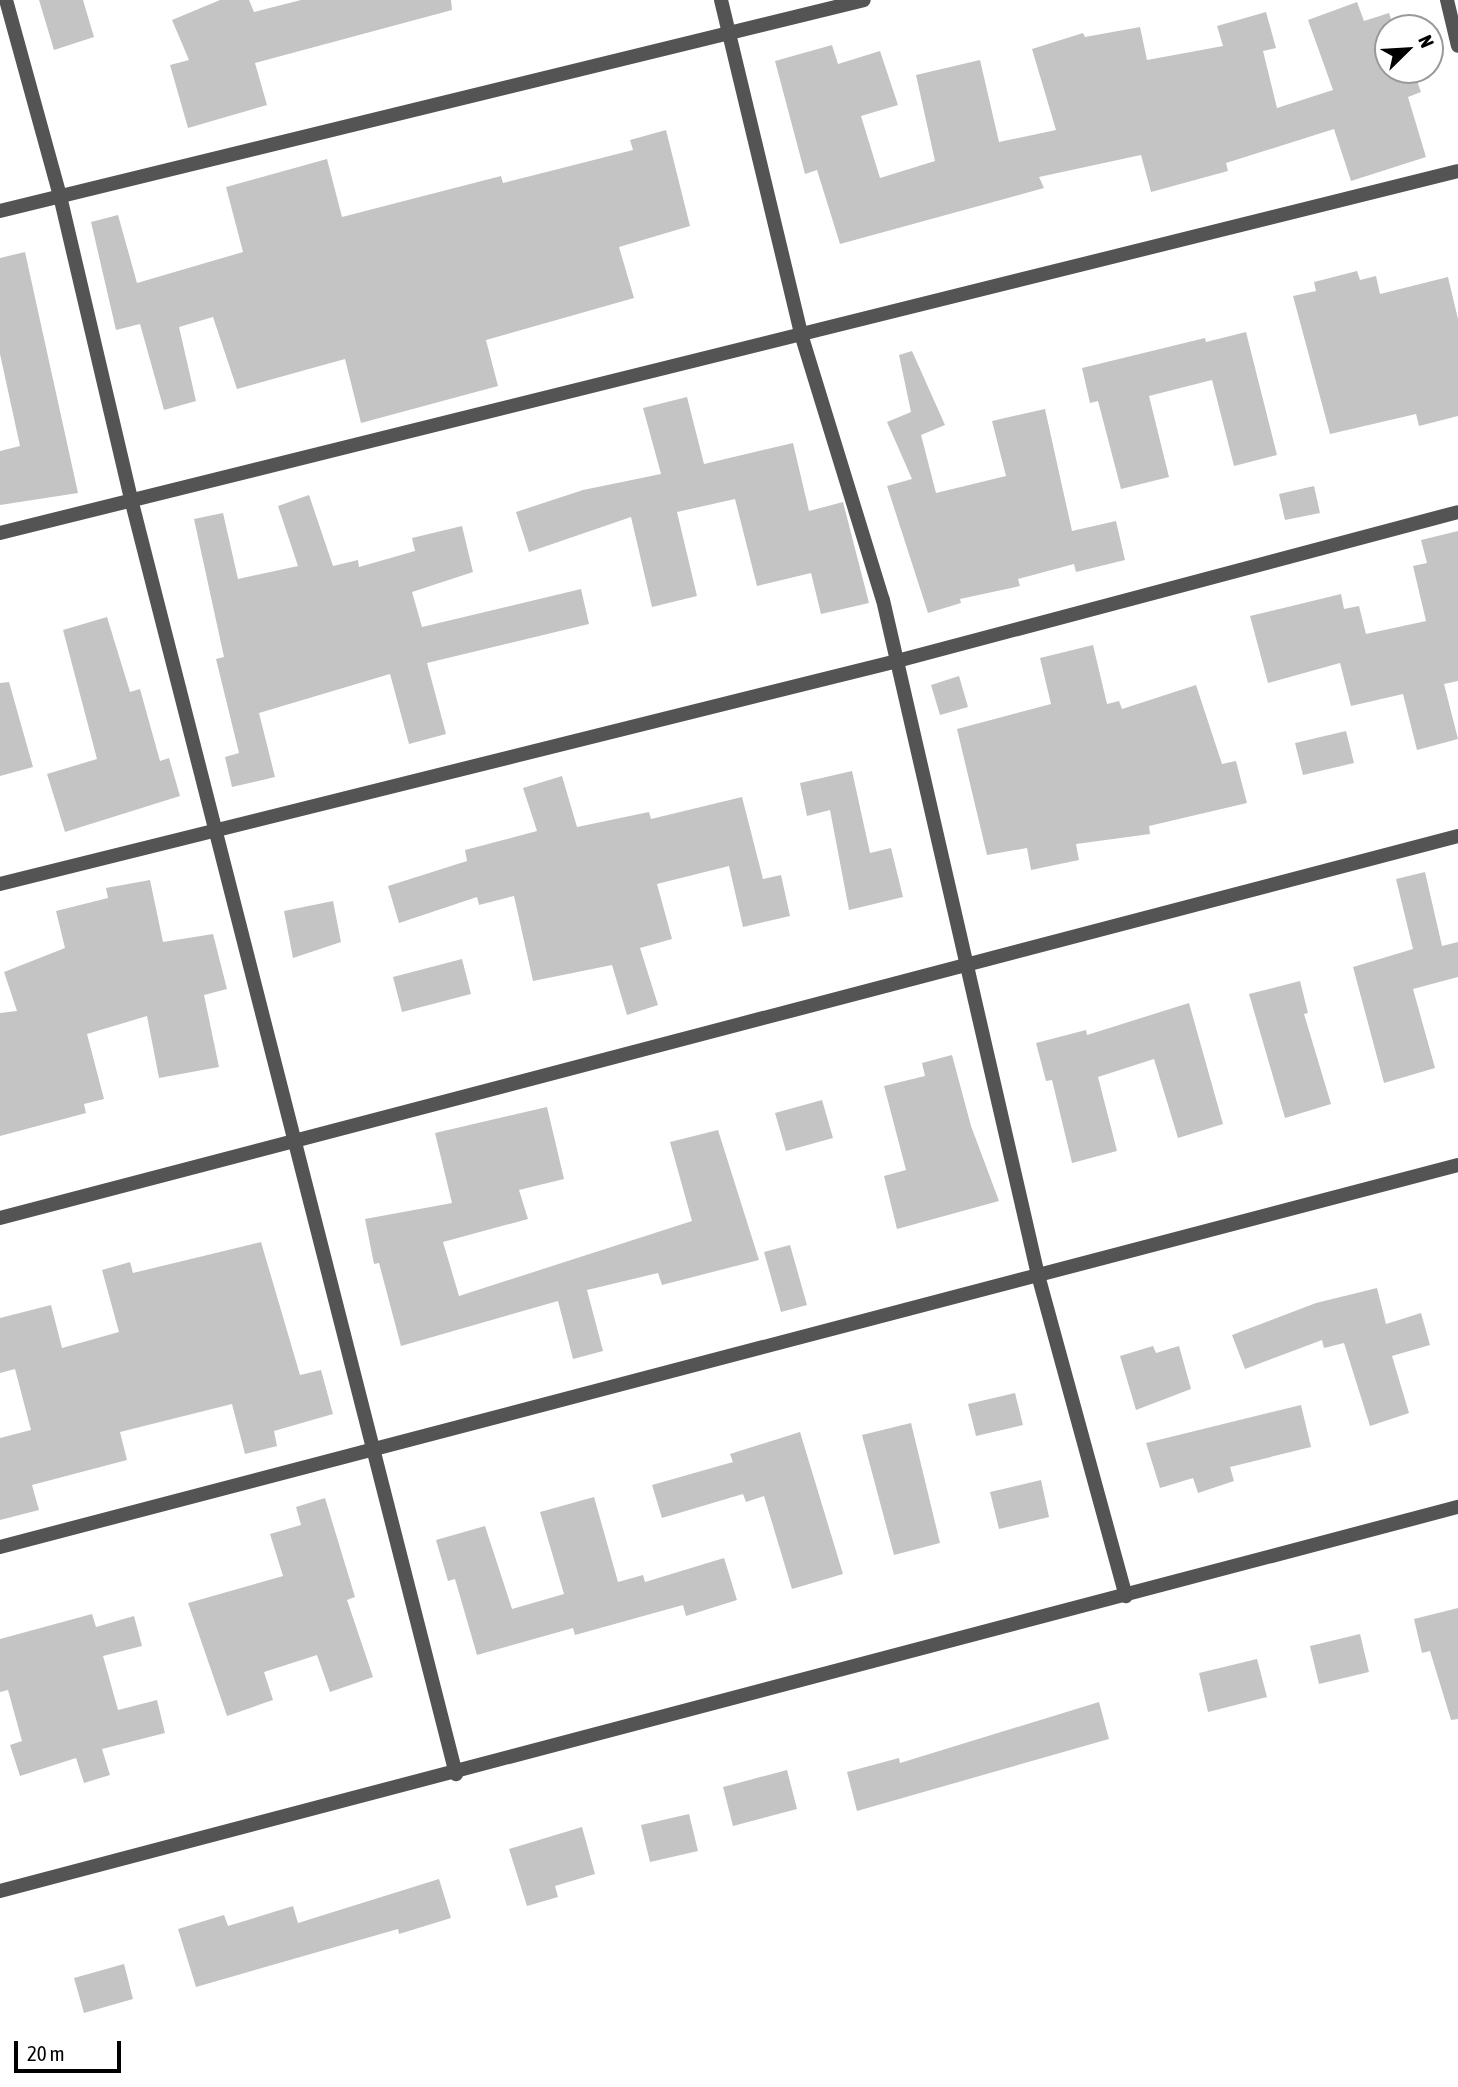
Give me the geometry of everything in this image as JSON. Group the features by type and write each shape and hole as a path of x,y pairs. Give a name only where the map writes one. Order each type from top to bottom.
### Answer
{"street":[{"path":"6,0 60,196 131,499 294,1141 377,1449 456,1774"},
{"path":"720,0 801,334 866,542 897,661 964,966 1038,1275 1126,1596"},
{"path":"0,211 864,0"},
{"path":"1447,0 1458,46"},
{"path":"0,533 1458,171"},
{"path":"0,884 216,833 897,661 1458,512"},
{"path":"0,1218 1458,836"},
{"path":"0,1547 1458,1165"},
{"path":"0,1891 456,1774 1458,1507"}],"building":[{"path":"39,0 83,0 94,37 54,50"},
{"path":"220,0 249,0 254,12 301,0 451,0 452,10 255,63 267,105 188,128 170,65 189,60 172,20"},
{"path":"1357,2 1364,21 1374,18 1374,84 1418,84 1421,92 1408,97 1426,157 1351,181 1334,129 1226,163 1228,171 1151,192 1141,155 1039,177 1044,188 840,244 817,170 805,174 775,61 832,45 838,64 880,51 898,105 861,116 880,178 935,161 916,75 980,60 999,142 1056,130 1032,49 1083,33 1085,37 1140,27 1147,60 1223,46 1217,26 1266,12 1276,48 1263,51 1277,108 1333,90 1308,20"},
{"path":"666,130 690,226 619,247 634,298 486,340 498,386 361,423 345,359 237,389 213,317 179,327 196,401 164,410 140,324 116,330 91,222 118,215 137,283 243,252 226,187 327,159 342,217 501,176 503,183 633,150 630,140"},
{"path":"25,252 78,493 0,505 0,451 20,446 0,354 0,258"},
{"path":"1357,271 1360,280 1376,276 1380,294 1448,277 1458,319 1458,416 1419,426 1416,414 1330,434 1293,296 1316,291 1314,282"},
{"path":"1246,332 1277,455 1234,466 1212,380 1149,396 1169,477 1121,489 1098,401 1090,403 1082,368 1205,338 1206,342"},
{"path":"912,351 945,425 921,435 936,493 1006,476 992,421 1045,409 1072,531 1116,521 1125,560 1076,572 1074,564 1018,579 1020,586 960,599 961,603 928,613 887,486 912,479 887,422 911,412 899,355"},
{"path":"687,397 704,464 793,443 809,511 843,502 869,603 821,614 811,573 757,586 735,499 677,512 697,596 652,607 631,517 529,552 516,512 583,490 661,474 643,408"},
{"path":"1314,486 1320,513 1285,520 1279,494"},
{"path":"309,495 333,566 358,560 359,567 415,551 412,538 462,526 473,572 412,592 422,627 581,589 589,624 427,663 446,734 409,744 390,674 259,713 275,777 232,787 225,757 239,753 216,659 224,657 194,519 223,513 238,579 298,566 278,506"},
{"path":"1458,531 1458,681 1444,684 1458,739 1417,750 1403,694 1351,706 1340,663 1268,683 1250,616 1341,594 1344,609 1359,606 1366,634 1426,621 1413,566 1427,563 1421,540"},
{"path":"107,617 130,692 140,689 160,761 169,758 180,796 65,832 47,774 97,759 63,630"},
{"path":"1093,645 1107,704 1119,701 1122,709 1196,685 1222,764 1236,761 1247,803 1149,826 1150,834 1076,844 1079,860 1031,870 1027,848 987,855 957,729 1051,704 1040,658"},
{"path":"959,676 968,707 940,715 931,685"},
{"path":"9,682 33,767 0,776 0,683"},
{"path":"1346,731 1354,763 1303,775 1295,743"},
{"path":"852,771 870,853 891,848 903,897 849,910 830,810 807,816 800,783"},
{"path":"562,776 577,827 649,812 651,819 742,797 763,879 781,875 790,916 743,927 729,866 657,884 672,939 640,948 658,1005 627,1015 612,965 533,981 514,896 479,905 477,897 399,923 388,886 467,861 465,850 537,831 523,788"},
{"path":"1425,872 1442,946 1458,942 1458,977 1413,989 1435,1068 1384,1083 1353,967 1413,949 1396,879"},
{"path":"150,880 163,942 213,934 227,989 204,995 219,1067 159,1078 147,1016 87,1034 104,1099 84,1104 86,1113 0,1136 0,1013 17,1011 4,972 65,948 56,911 108,898 106,888"},
{"path":"333,901 341,942 293,958 284,911"},
{"path":"462,959 471,994 402,1012 393,977"},
{"path":"1300,981 1308,1013 1304,1014 1331,1104 1285,1118 1249,994"},
{"path":"1189,1003 1223,1124 1178,1138 1154,1059 1098,1077 1117,1151 1072,1163 1052,1080 1046,1081 1036,1043 1086,1030 1087,1035"},
{"path":"952,1055 971,1126 999,1201 897,1229 884,1176 906,1170 884,1086 925,1076 922,1063"},
{"path":"822,1100 833,1138 786,1151 775,1113"},
{"path":"547,1107 564,1179 519,1190 528,1219 443,1242 459,1296 692,1221 670,1142 718,1130 759,1260 662,1285 658,1273 587,1290 603,1351 573,1359 558,1301 401,1346 379,1263 374,1264 365,1219 452,1203 435,1133"},
{"path":"261,1242 300,1375 321,1370 333,1414 274,1431 277,1446 245,1454 232,1404 120,1432 127,1460 32,1485 39,1510 0,1520 0,1438 31,1430 15,1369 0,1373 0,1318 51,1305 62,1348 119,1332 102,1270 130,1262 133,1273"},
{"path":"790,1245 807,1305 781,1312 764,1252"},
{"path":"1377,1288 1386,1324 1421,1313 1430,1345 1392,1356 1409,1413 1370,1426 1344,1343 1324,1348 1322,1340 1245,1369 1232,1335 1316,1303"},
{"path":"1153,1346 1156,1353 1179,1346 1191,1389 1136,1410 1120,1356"},
{"path":"1015,1393 1023,1425 976,1436 968,1404"},
{"path":"1301,1405 1311,1447 1230,1467 1234,1481 1198,1493 1193,1478 1160,1488 1146,1443"},
{"path":"911,1423 940,1543 894,1555 862,1435"},
{"path":"800,1432 843,1574 792,1589 764,1496 746,1502 743,1494 662,1518 652,1485 733,1462 730,1454"},
{"path":"1041,1480 1049,1517 999,1529 990,1492"},
{"path":"594,1497 618,1582 643,1575 645,1582 724,1558 737,1600 686,1616 683,1605 575,1635 573,1628 477,1655 455,1579 448,1581 436,1540 485,1526 512,1609 564,1594 540,1512"},
{"path":"325,1498 355,1597 347,1600 373,1677 330,1692 317,1655 264,1672 273,1700 227,1716 188,1603 283,1576 270,1534 301,1525 296,1507"},
{"path":"1458,1608 1458,1719 1451,1720 1430,1651 1422,1653 1414,1619"},
{"path":"92,1614 96,1627 134,1616 142,1646 103,1656 118,1710 157,1700 165,1733 102,1749 110,1775 84,1783 76,1758 20,1776 10,1745 22,1741 8,1690 0,1692 0,1639"},
{"path":"1360,1634 1369,1672 1319,1684 1310,1646"},
{"path":"1257,1659 1267,1697 1208,1712 1199,1673"},
{"path":"1099,1702 1109,1739 857,1811 847,1772 899,1758 900,1763"},
{"path":"787,1770 797,1809 733,1826 723,1787"},
{"path":"689,1814 698,1851 650,1862 641,1825"},
{"path":"582,1827 595,1874 555,1886 558,1897 527,1906 509,1849"},
{"path":"439,1879 451,1918 399,1934 398,1929 196,1987 178,1929 224,1915 228,1926 293,1906 298,1923"},
{"path":"124,1964 133,1999 84,2013 74,1978"}]}
